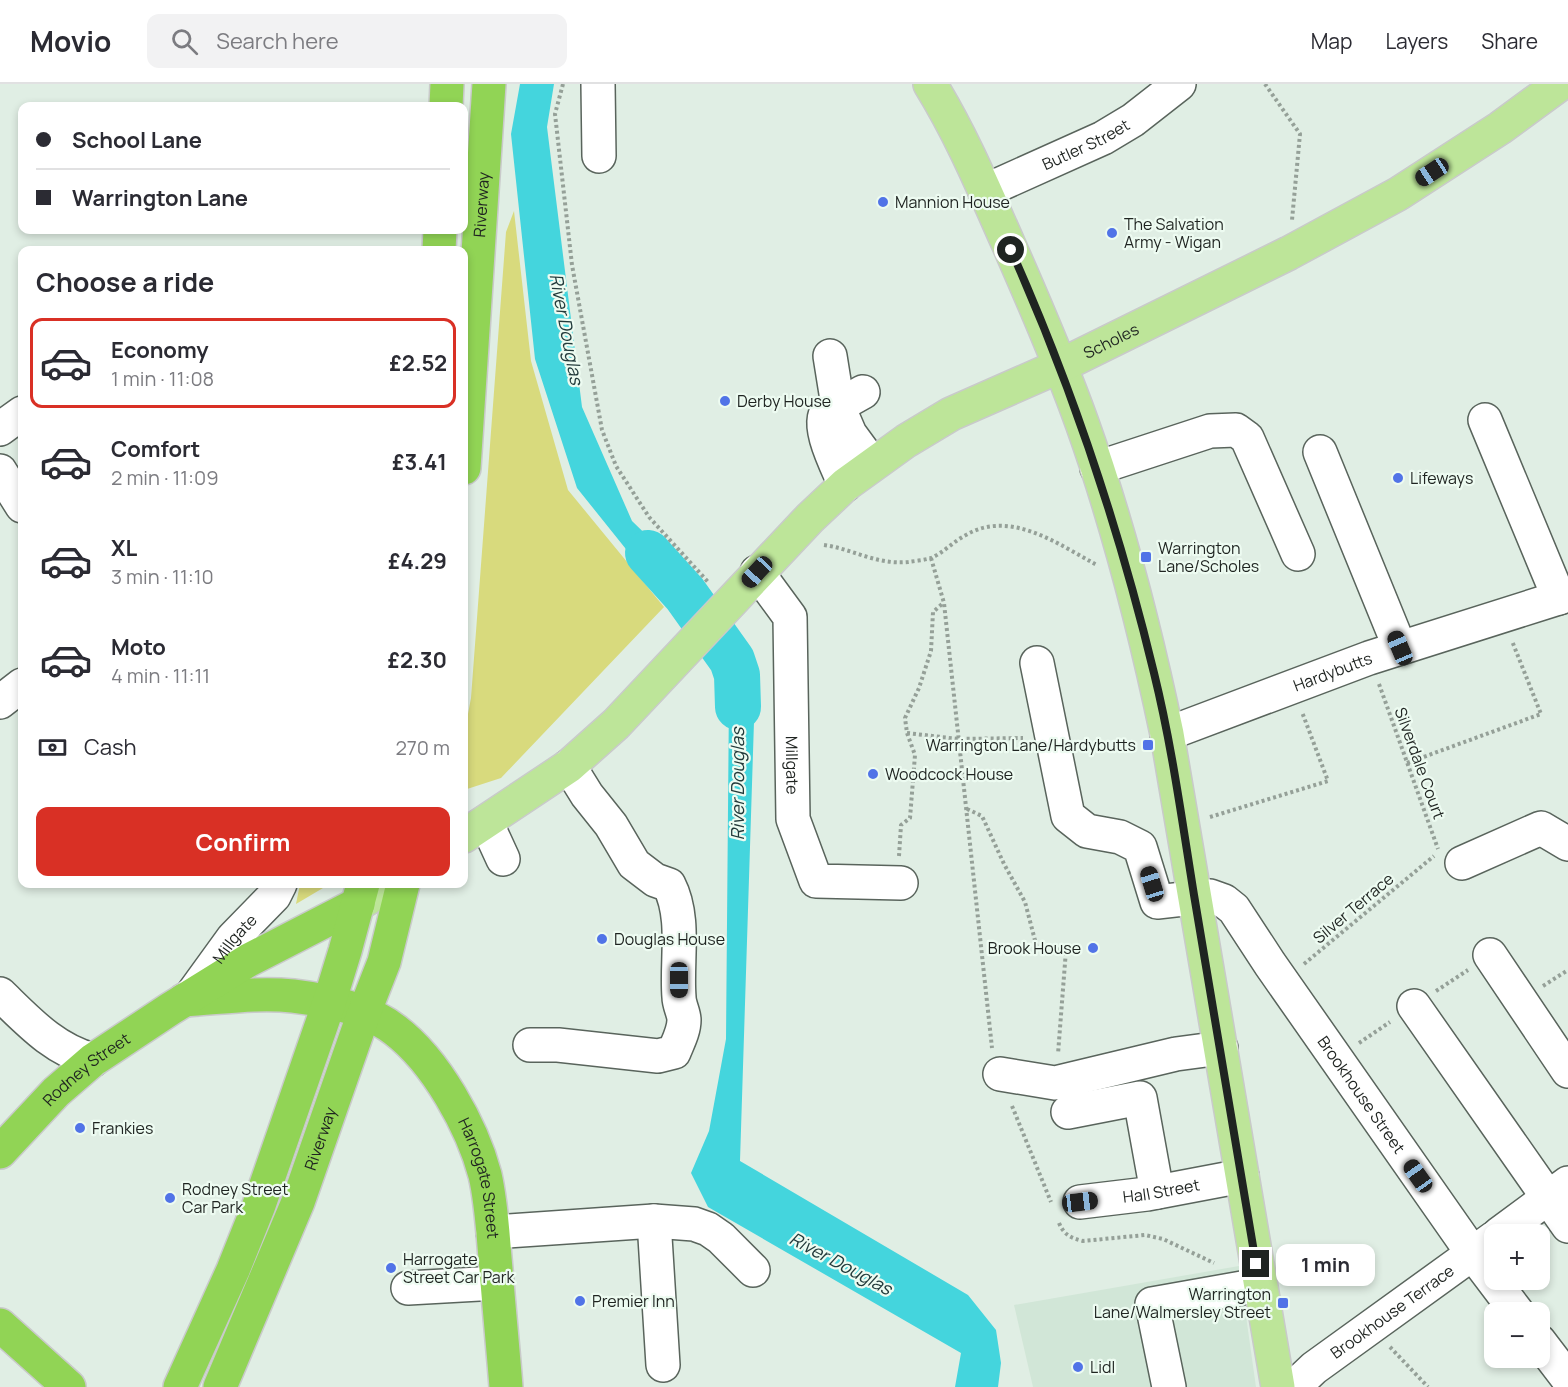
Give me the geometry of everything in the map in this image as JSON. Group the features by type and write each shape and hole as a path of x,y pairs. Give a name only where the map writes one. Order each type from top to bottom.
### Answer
{"highway":[{"path":"446,102 447,84"},
{"name":"Riverway","path":"468,407 489,84"},
{"name":"Riverway","path":"220,1387 298,1202 384,962 402,888"},
{"path":"180,1387 255,1216 329,1003 360,894"},
{"name":"Rodney Street","path":"0,1152 56,1092 93,1060 188,998 360,894"},
{"path":"188,998 280,995 329,1003 364,1013"},
{"name":"Harrogate Street","path":"364,1013 396,1030 408,1041 440,1080 453,1101 476,1149 485,1176 493,1232 506,1387"},
{"path":"0,1325 69,1387"}],"main road":[{"path":"930,84 952,122 985,191 1038,310 1060,366 1097,468 1155,674 1278,1387"},
{"name":"Scholes","path":"569,766 616,724 757,572 845,485 872,464 951,414 1060,366 1289,253 1398,194 1500,128 1560,84"},
{"path":"475,829 569,766"},
{"path":"360,894 379,888"}],"street":[{"path":"598,84 599,156"},
{"name":"Butler Street","path":"985,191 1103,138 1133,120 1179,84"},
{"path":"831,356 850,399 850,434 872,464"},
{"path":"845,485 823,427 824,418 829,410 850,399"},
{"path":"0,429 18,416"},
{"path":"1485,420 1563,596"},
{"path":"1097,468 1210,431 1236,430 1247,438 1298,554"},
{"path":"1320,452 1400,648"},
{"path":"0,471 18,500"},
{"name":"Millgate","path":"757,572 790,616 792,819 816,881 897,883"},
{"name":"Hardybutts","path":"1167,734 1369,658 1563,596"},
{"path":"1037,663 1052,733"},
{"path":"0,702 18,688"},
{"name":"Brookhouse Street","path":"1052,733 1068,816 1088,831 1120,837 1140,847 1157,902 1214,896 1234,909 1283,982 1483,1246 1512,1302"},
{"path":"530,1045 558,1045 658,1056 674,1052 684,1021 679,1000 676,898 669,885 655,880 634,864 611,825 587,795 569,766"},
{"path":"1451,858 1541,828 1568,844"},
{"path":"475,829 503,859"},
{"name":"Millgate","path":"188,998 233,938 274,896 278,888"},
{"path":"1490,955 1568,1071"},
{"path":"0,994 53,1042 78,1056 93,1060"},
{"path":"1414,1006 1558,1190 1568,1226"},
{"path":"1062,1098 1176,1054 1221,1047"},
{"path":"1000,1074 1062,1098 1140,1098 1156,1192"},
{"name":"Hall Street","path":"1064,1210 1242,1176"},
{"path":"1512,1224 1558,1190"},
{"path":"493,1232 654,1221 694,1224 708,1229 721,1238 753,1270"},
{"path":"654,1221 663,1365"},
{"name":"Brookhouse Terrace","path":"1294,1387 1314,1368 1483,1246"},
{"path":"408,1288 497,1283"},
{"path":"1169,1387 1152,1304 1260,1286"},
{"path":"1550,1355 1568,1378"}],"path":[{"path":"563,84 555,114 570,254 602,430 616,466 649,517 723,608"},
{"path":"1265,84 1299,134 1289,253"},
{"path":"815,552 824,544 864,558 886,562 908,562 932,558 968,533 983,526 998,524 1013,525 1030,531 1104,569"},
{"path":"932,558 944,603 992,1051 1000,1074 1064,1210 1062,1229 1068,1236 1083,1240 1144,1235 1163,1239 1215,1263 1225,1263"},
{"path":"897,883 901,825 910,818 915,755 905,718 919,688 931,651 933,612 944,603"},
{"path":"1407,763 1541,714 1502,616"},
{"name":"Silverdale Court","path":"1369,658 1407,763 1451,858"},
{"path":"1200,820 1328,781 1292,686"},
{"path":"907,732 958,739 1019,739 1052,733"},
{"path":"966,809 982,816 1025,902 1037,948 1065,950 1062,1098"},
{"name":"Silver Terrace","path":"1283,982 1451,858"},
{"path":"1371,1327 1428,1387"}],"shaded area":[{"path":"1239,1266 1256,1387 1033,1387 1014,1305"}],"green space":[{"path":"514,211 531,361 568,490 664,607 501,778 468,789 468,714 506,232"},
{"path":"299,888 323,888 296,904"}],"water":[{"path":"520,84 554,84 547,127 582,407 632,521 701,588 678,614 577,488 535,359 511,134"},
{"path":"734,635 750,654 755,690 740,1161 968,1295 996,1330 1001,1363 998,1387 955,1387 961,1353 708,1207 691,1173 709,1131 726,1039 729,694 711,661"}],"waterway":[{"name":"River Douglas","path":"648,553 685,594 732,660 737,675 738,707"}],"place":[{"name":"Mannion House","path":"883,202"},
{"name":"The Salvation Army - Wigan","path":"1112,233"},
{"name":"Derby House","path":"725,401"},
{"name":"Lifeways","path":"1398,478"},
{"name":"Warrington Lane/Scholes","path":"1146,557"},
{"name":"Warrington Lane/Hardybutts","path":"1148,745"},
{"name":"Woodcock House","path":"873,774"},
{"name":"Douglas House","path":"602,939"},
{"name":"Brook House","path":"1093,948"},
{"name":"Frankies","path":"80,1128"},
{"name":"Rodney Street Car Park","path":"170,1198"},
{"name":"Harrogate Street Car Park","path":"391,1268"},
{"name":"Premier Inn","path":"580,1301"},
{"name":"Warrington Lane/Walmersley Street","path":"1283,1303"},
{"name":"Lidl","path":"1078,1367"}],"route":[{"path":"1011,250 1038,310 1082,423 1125,563 1155,674 1221,1047 1256,1264"}]}
